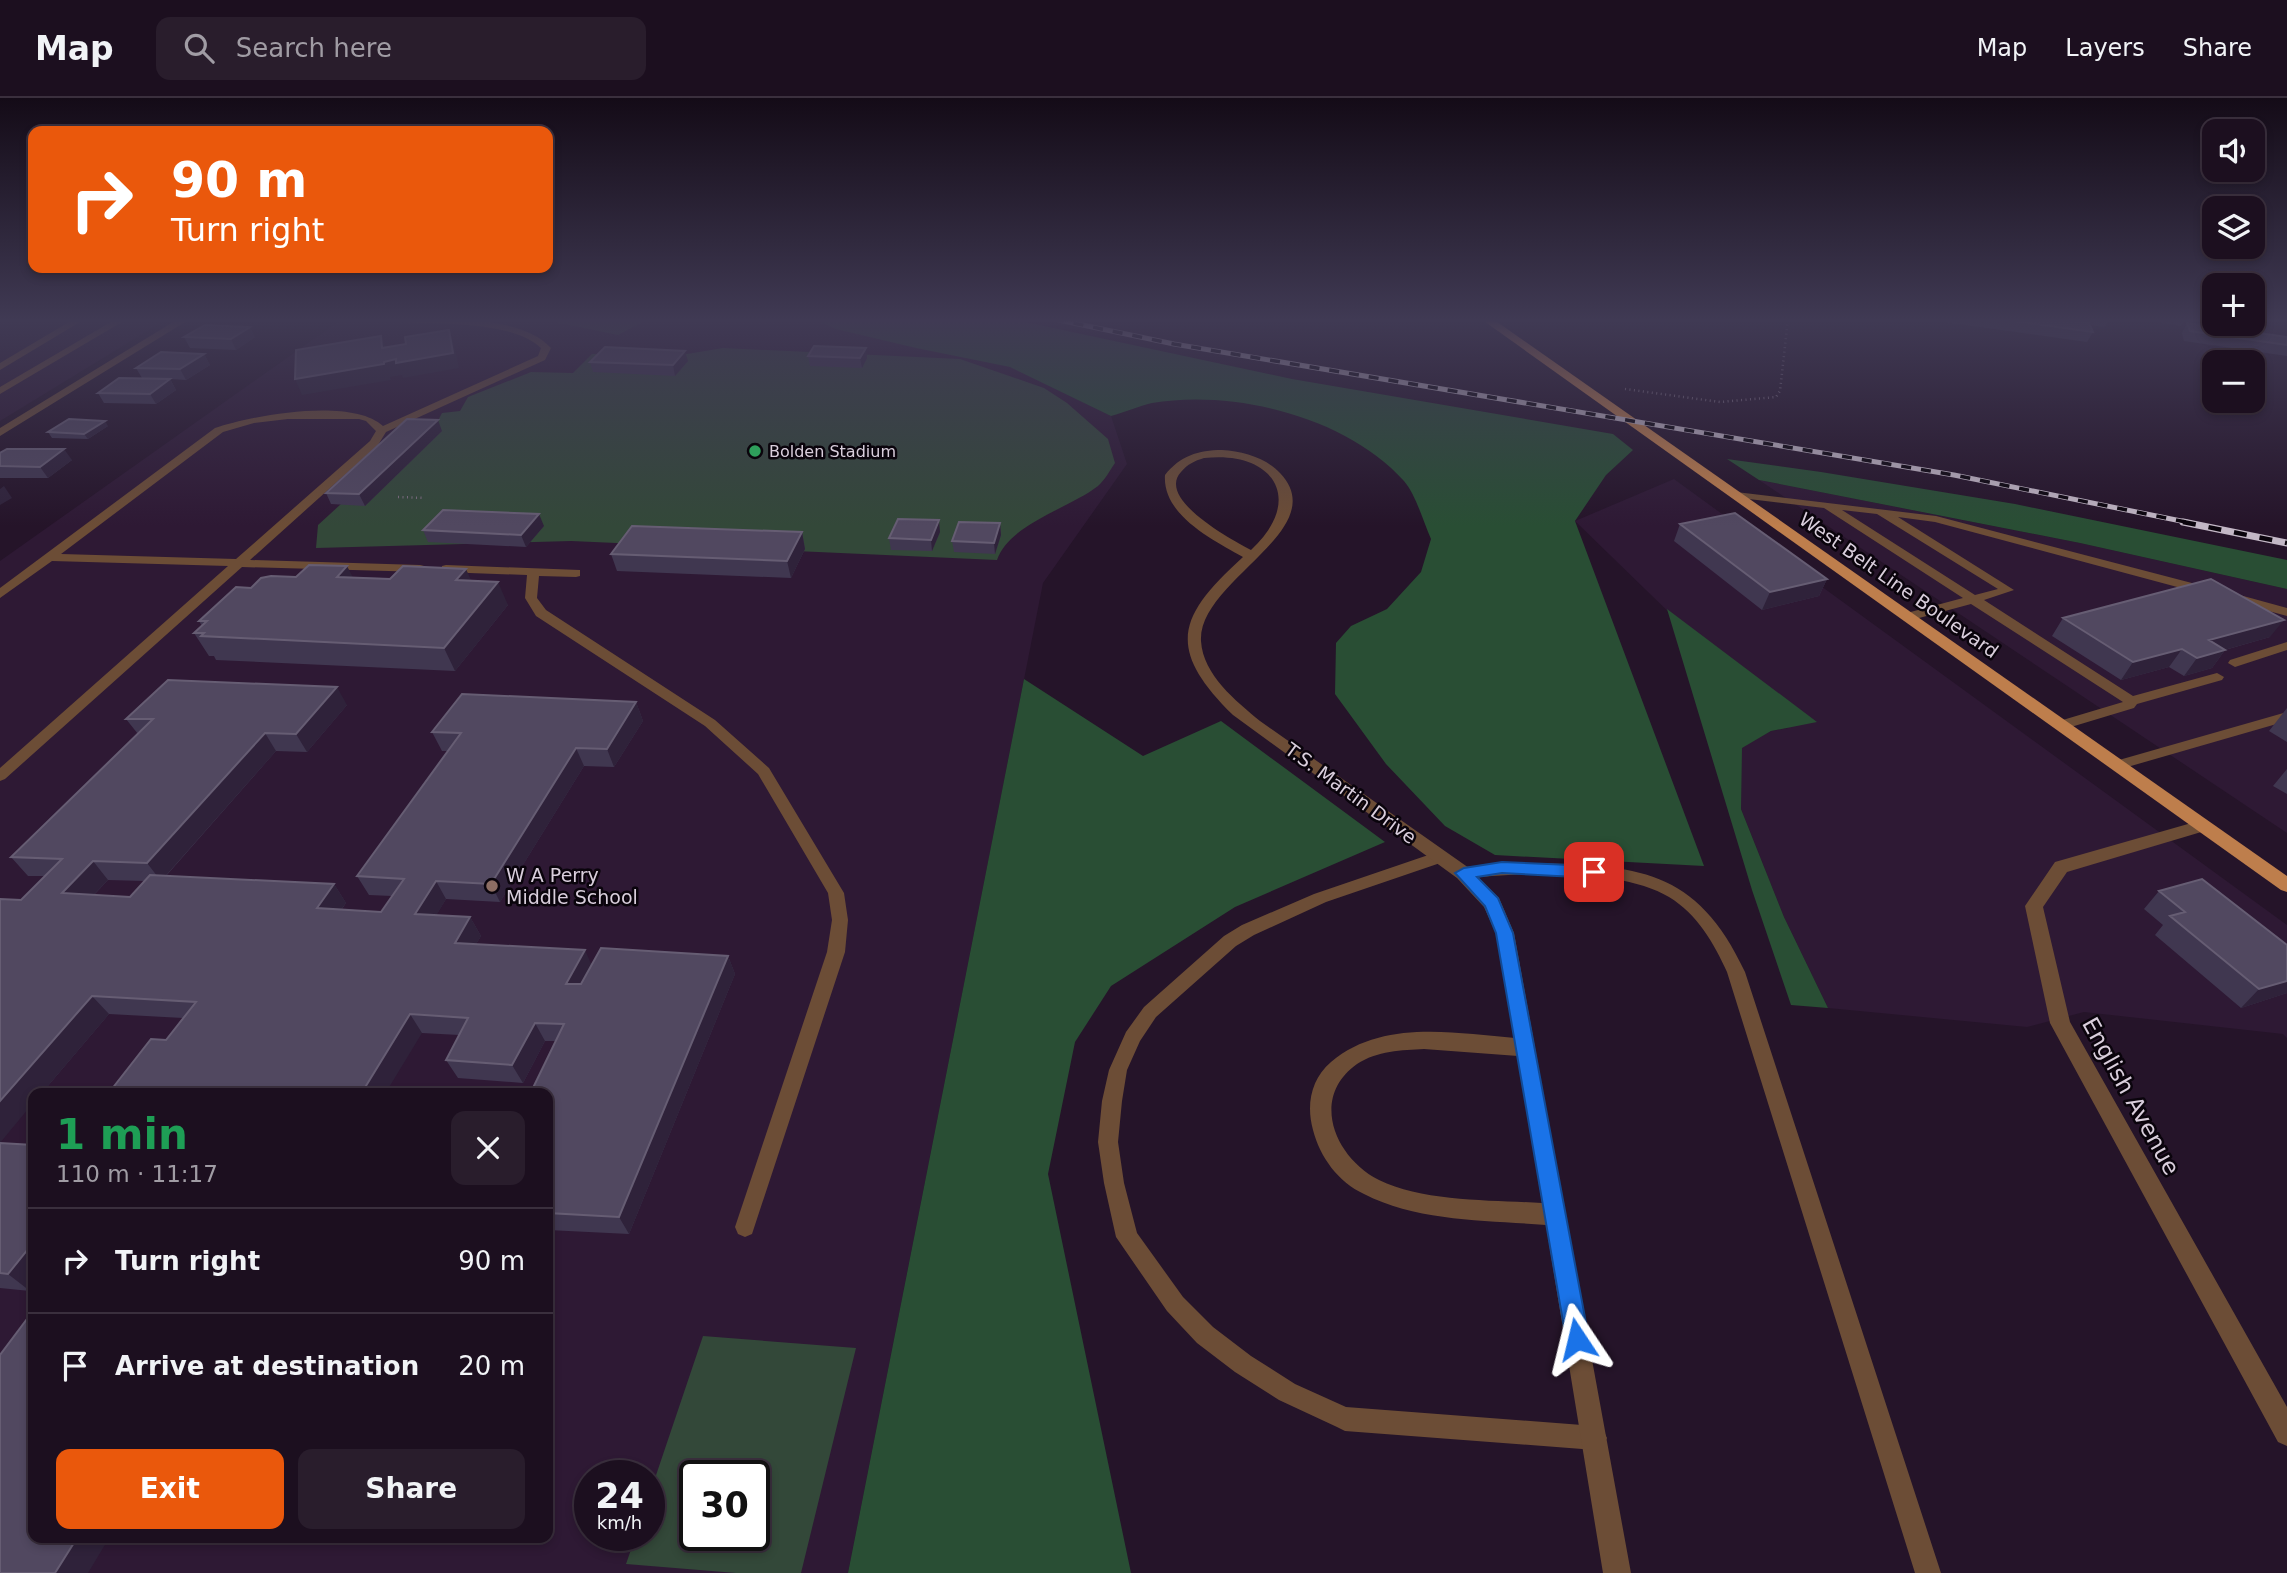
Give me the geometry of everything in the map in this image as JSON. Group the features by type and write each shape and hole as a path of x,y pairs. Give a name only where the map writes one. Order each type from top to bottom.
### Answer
{"main road":[{"name":"West Belt Line Boulevard","path":"1583,388 2287,885"}],"street":[{"path":"0,433 73,388"},
{"name":"T.S. Martin Drive","path":"1250,555 1208,531 1175,500 1169,491 1168,482 1177,466 1186,460 1205,455 1229,454 1266,464 1279,477 1285,505 1280,523 1265,543 1212,594 1197,621 1194,646 1209,680 1246,717 1464,873 1482,890 1501,920 1527,1048 1617,1573"},
{"name":"English Avenue","path":"2202,825 2061,867 2034,906 2060,1023 2287,1433"},
{"path":"1527,1048 1415,1041 1372,1047 1350,1057 1326,1081 1321,1096 1320,1115 1325,1140 1335,1157 1353,1176 1374,1189 1404,1198 1446,1205 1556,1215"}],"lane":[{"path":"0,776 374,443 382,430 477,388"},
{"path":"0,594 206,438 233,425 271,415 335,416 370,419 382,430"},
{"path":"1736,495 1936,519 2287,612"},
{"path":"1828,506 2131,701"},
{"path":"1880,511 2008,590 1908,617"},
{"path":"49,557 576,573"},
{"path":"533,572 531,598 541,613 710,723 764,771 836,893 840,920 836,952 745,1227"},
{"path":"2235,663 2287,646"},
{"path":"2061,725 2129,705 2131,701 2217,677"},
{"path":"2117,765 2287,716"},
{"path":"1440,857 1321,898 1248,930 1230,941 1150,1012 1133,1037 1118,1070 1112,1101 1108,1142 1114,1183 1127,1237 1175,1304 1205,1335 1243,1364 1287,1392 1345,1419 1595,1438"},
{"path":"1464,873 1502,868 1534,868 1645,879 1661,884 1688,900 1718,933 1736,972 1928,1573"}],"path":[{"path":"1620,388 1715,400 1762,401 1776,397 1780,388"},
{"path":"398,497 425,498"}],"shaded area":[{"path":"0,388 54,388 0,421"},
{"name":"W A Perry Middle School","path":"245,388 1060,388 1111,416 1127,464 1043,583 848,1573 0,1573 0,561"},
{"path":"1674,479 2287,925 2287,1038 2283,1034 2084,1012 2027,1027 1828,1008 1784,917 1741,809 1741,748 1771,731 1788,728 1575,521"},
{"path":"1759,480 2080,543 2287,589 2287,833"}],"green space":[{"name":"Bolden Stadium","path":"491,388 1044,388 1067,403 1108,439 1115,463 1098,486 1014,536 997,560 571,541 316,548 318,525 422,430 433,430 442,413 460,411 468,397"},
{"path":"1053,388 1344,388 1613,434 1633,450 1606,475 1575,521 1704,866 1495,855 1445,826 1386,764 1335,694 1336,643 1351,626 1387,609 1421,572 1431,539 1408,487 1380,459 1352,440 1321,425 1253,405 1218,400 1184,400 1152,403 1111,416"},
{"path":"1727,459 2015,504 2287,560 2287,589 2080,543 1759,480"},
{"path":"1667,609 1817,722 1771,731 1742,748 1741,809 1784,917 1828,1008 1791,1005 1752,890"},
{"path":"1024,679 1143,756 1221,721 1385,842 1235,907 1111,986 1075,1042 1048,1174 1131,1573 848,1573"},
{"path":"703,1336 856,1348 801,1573 736,1573 626,1564 630,1551 665,1551 665,1460 661,1460"}],"building":[{"path":"105,388 158,388 150,394 98,393"},
{"path":"69,419 105,421 84,434 48,432"},
{"path":"407,419 438,420 359,494 326,493"},
{"path":"7,449 64,449 40,467 0,466 0,453"},
{"path":"443,510 539,514 521,535 423,530"},
{"path":"1735,513 1827,579 1770,592 1680,524"},
{"path":"898,519 939,520 931,540 889,538"},
{"path":"959,522 1000,523 994,543 952,541"},
{"path":"632,526 802,532 787,561 611,554"},
{"path":"309,565 347,566 337,577 390,579 403,566 466,569 456,580 498,582 444,648 201,636 204,633 194,633 207,621 199,621 236,587 251,588 261,578 271,576 296,577"},
{"path":"2211,579 2284,620 2209,640 2225,650 2197,658 2182,649 2133,662 2063,618"},
{"path":"168,680 337,687 296,734 265,733 147,863 93,861 62,893 130,897 150,875 334,884 317,908 381,912 404,879 357,876 461,733 432,732 462,694 636,702 607,749 576,748 491,884 436,881 415,914 470,917 455,943 585,950 566,984 581,984 601,948 728,956 619,1217 553,1213 553,1088 533,1088 564,1024 535,1023 512,1065 446,1060 468,1018 410,1014 365,1088 113,1088 151,1039 166,1040 196,1002 92,996 0,1101 0,899 21,900 62,859 11,857 153,719 126,719"},
{"path":"2202,879 2287,945 2287,981 2259,989 2170,916 2185,912 2159,891"},
{"path":"0,1143 28,1145 28,1249 8,1274 0,1273"},
{"path":"28,1318 28,1543 74,1543 55,1573 0,1573 0,1355"}],"railway":[{"path":"1435,388 1954,475 2191,523"},
{"path":"2183,522 2287,543"}],"place":[{"name":"Bolden Stadium","path":"755,451"},
{"name":"W A Perry Middle School","path":"492,886"}],"route":[{"path":"1577,1339 1505,933 1492,903 1464,873 1502,868 1594,872"}]}
